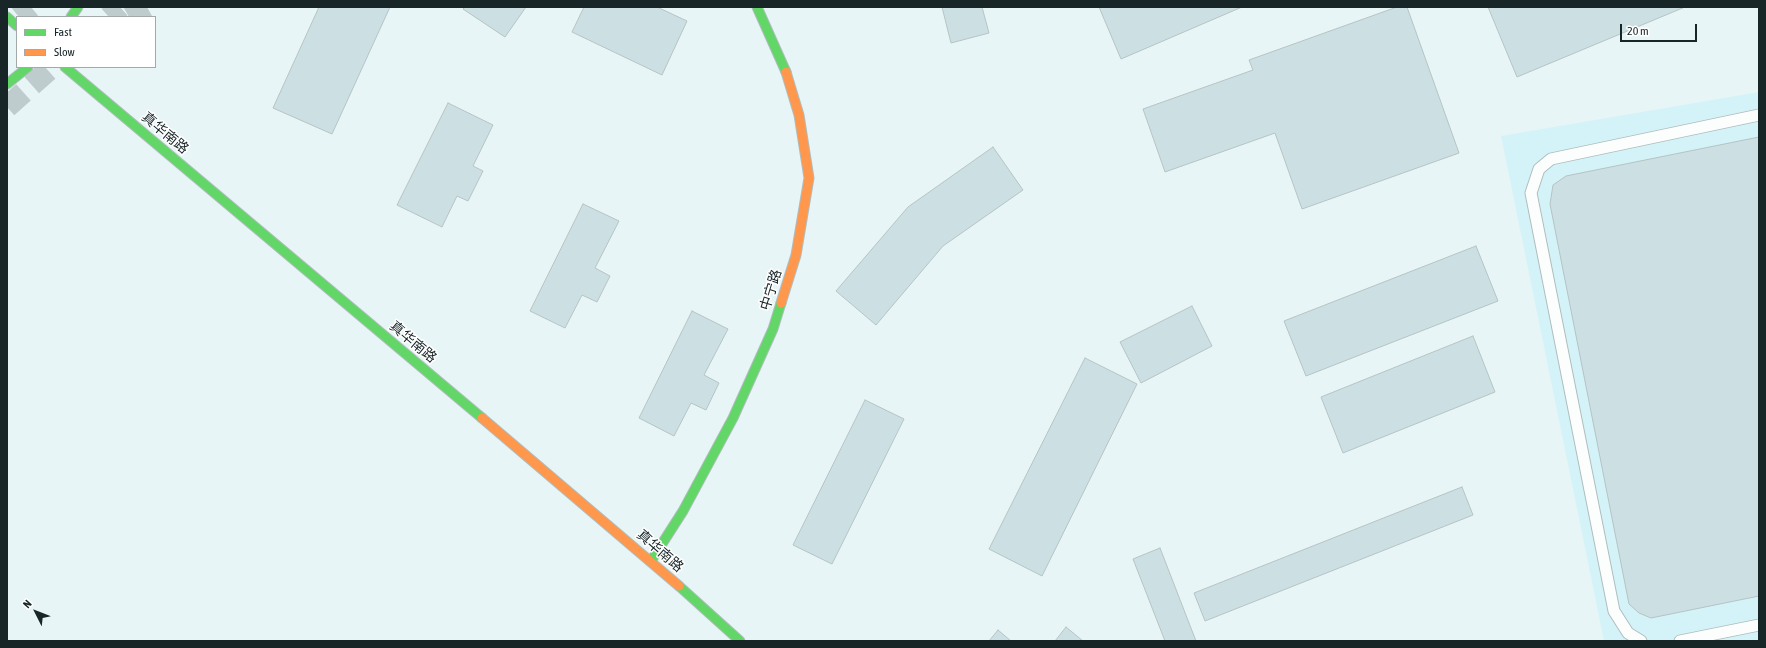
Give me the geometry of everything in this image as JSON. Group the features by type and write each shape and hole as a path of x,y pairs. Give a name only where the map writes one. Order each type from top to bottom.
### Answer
{"main road":[{"path":"72,16 78,7"},
{"name":"中宁路","path":"651,561 683,511 733,418 773,329 796,255 809,178 800,123 785,68 757,7"},
{"path":"7,17 16,25"},
{"path":"7,84 27,68"},
{"name":"真华南路","path":"66,68 651,561 740,641"}],"lane":[{"path":"1641,641 1628,633 1614,611 1531,193 1539,169 1551,159 1759,115"},
{"path":"1680,641 1759,625"}],"shaded area":[{"path":"1759,92 1759,641 1604,641 1501,136"}],"building":[{"path":"319,7 390,7 332,134 273,108"},
{"path":"465,7 526,7 505,37 463,9"},
{"path":"584,7 657,7 687,21 662,75 572,32"},
{"path":"942,7 982,7 989,33 951,43"},
{"path":"1099,7 1242,7 1121,59"},
{"path":"1397,7 1407,7 1459,153 1302,209 1275,133 1165,172 1143,109 1253,70 1249,60"},
{"path":"1488,7 1685,7 1517,77"},
{"path":"448,103 493,125 473,166 483,171 468,201 457,196 442,227 397,205"},
{"path":"1759,137 1759,596 1651,618 1639,613 1629,604 1550,204 1553,185 1566,176"},
{"path":"993,147 1023,190 943,246 876,325 836,291 908,207"},
{"path":"583,204 619,221 595,268 610,276 597,302 582,295 565,328 530,311"},
{"path":"1476,246 1498,301 1306,376 1284,321"},
{"path":"1192,306 1212,346 1141,383 1120,342"},
{"path":"692,311 728,329 704,375 719,383 706,410 691,403 674,436 639,418"},
{"path":"1473,336 1495,392 1343,453 1321,397"},
{"path":"1085,358 1137,384 1042,576 989,549"},
{"path":"865,400 904,419 832,564 793,545"},
{"path":"1462,487 1473,515 1205,621 1194,593"},
{"path":"1160,548 1196,641 1165,641 1133,559"},
{"path":"1066,627 1083,641 1055,641"},
{"path":"998,630 1011,641 989,641"}],"tunnel":[{"path":"20,16 31,7"},
{"path":"110,16 120,7"},
{"path":"131,16 147,7"},
{"path":"7,107 51,68"}],"traffic: fast":[{"path":"72,16 78,7"},
{"path":"757,7 786,72"},
{"path":"7,17 16,25"},
{"path":"7,84 27,68"},
{"path":"66,68 482,418"},
{"path":"651,561 683,511 733,418 773,329 781,303"},
{"path":"679,586 740,641"}],"traffic: slow":[{"path":"781,303 796,255 809,178 799,115 786,72"},
{"path":"482,418 679,586"}]}
